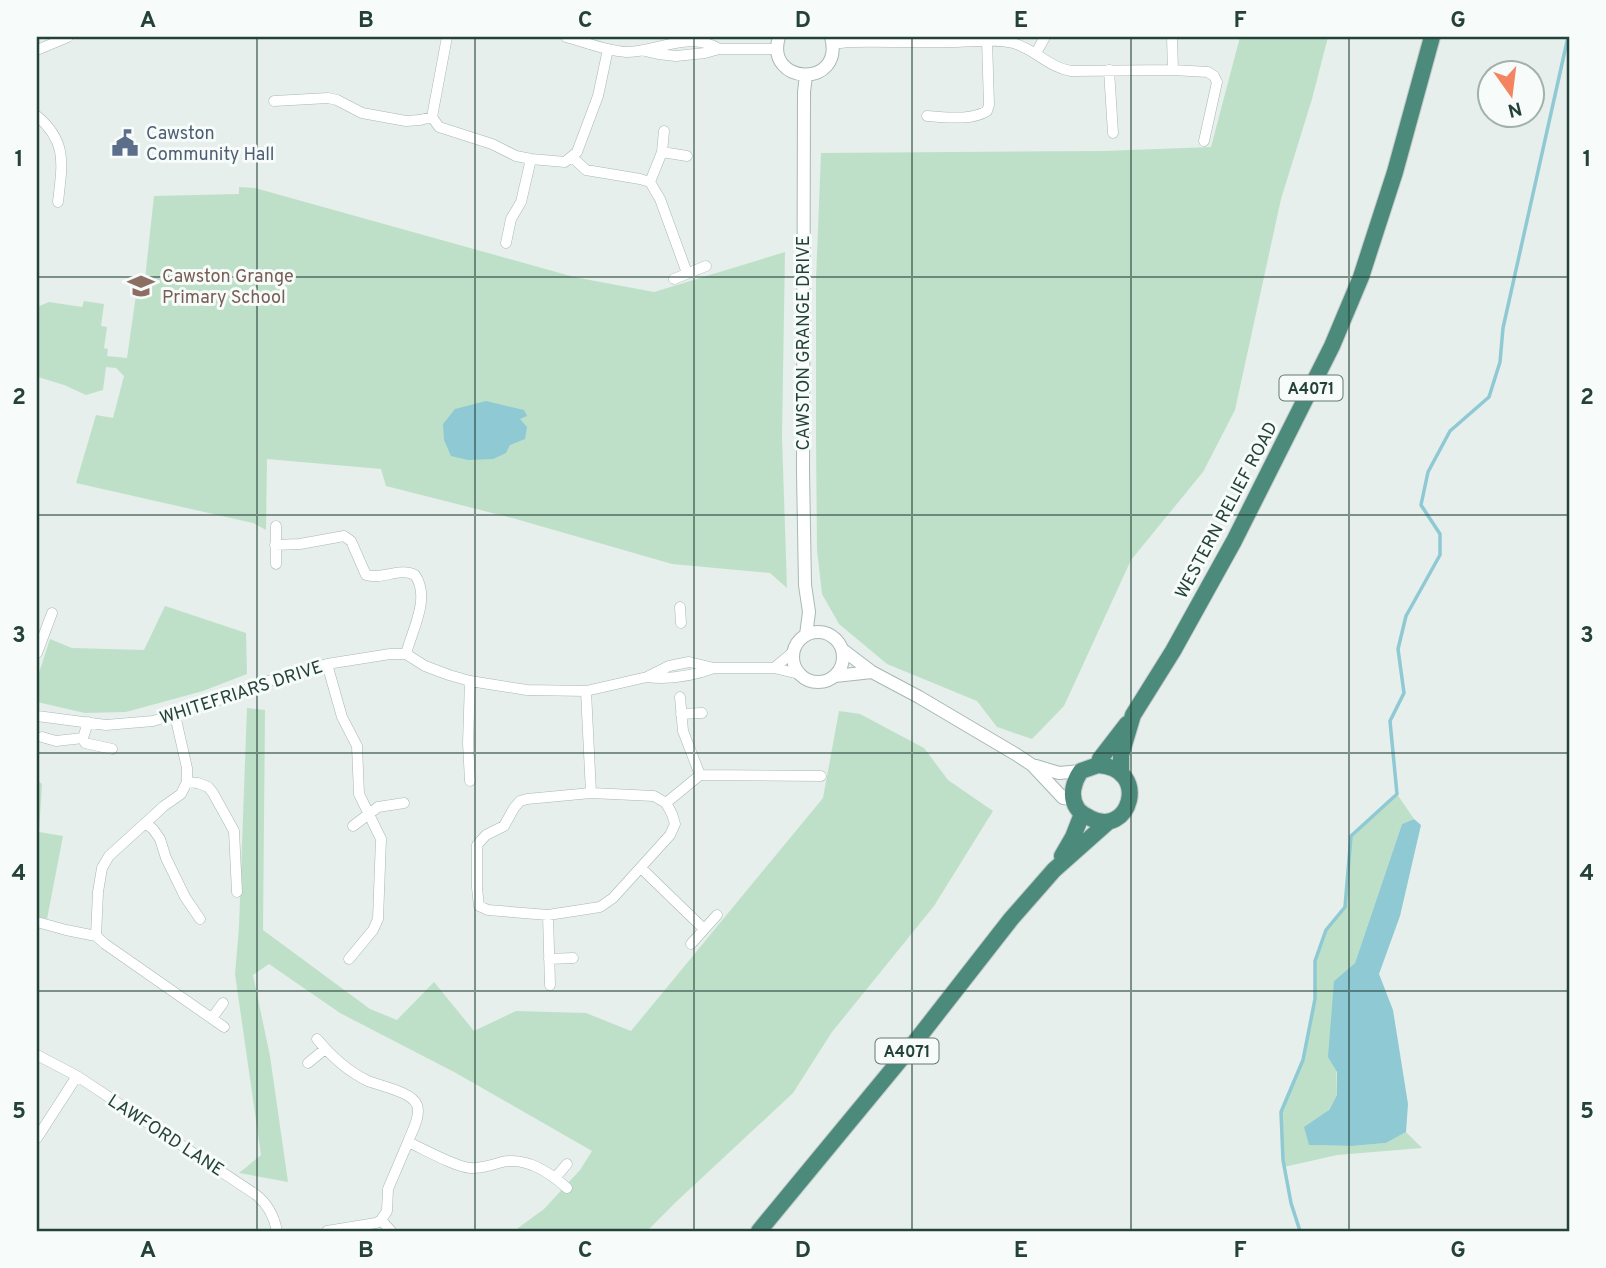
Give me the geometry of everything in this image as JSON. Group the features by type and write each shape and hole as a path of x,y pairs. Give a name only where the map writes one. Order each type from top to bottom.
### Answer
{"highway":[{"name":"WESTERN RELIEF ROAD","path":"1098,765 1133,715 1172,651 1234,541 1332,346 1361,277 1395,172 1432,37"},
{"name":"WESTERN RELIEF ROAD","path":"1121,773 1121,755 1133,715"},
{"path":"1108,822 1095,821 1082,814 1073,799 1074,785 1081,771 1098,765 1108,765 1121,773"},
{"name":"A4071","path":"759,1231 915,1042 1011,919 1054,870 1108,822 1122,814 1128,806 1130,796 1129,786 1121,773"},
{"name":"A4071","path":"1054,870 1073,837 1082,814"}],"street":[{"path":"37,50 68,37"},
{"path":"447,37 432,117 439,127 492,144 516,156 565,162 577,152 598,96 608,49"},
{"path":"566,37 625,52 644,51 676,56 778,43 779,57 783,65 790,71 806,75 814,74 831,59 832,41 987,40 1014,43 1037,53 1059,69 1071,71 1208,72 1217,82 1204,141"},
{"path":"1037,53 1045,37"},
{"path":"1172,37 1173,70"},
{"path":"927,116 980,115 987,111 987,40"},
{"path":"1109,71 1112,133"},
{"name":"CAWSTON GRANGE DRIVE","path":"806,75 803,92 803,472 805,584 809,612 806,635"},
{"path":"274,101 328,98 362,113 406,121 432,117"},
{"path":"37,116 55,134 61,150 58,202"},
{"path":"650,182 662,152 664,131"},
{"path":"662,152 687,156"},
{"path":"572,158 586,170 650,182 660,199 687,273"},
{"path":"506,243 531,159"},
{"path":"674,279 706,266"},
{"path":"276,526 276,564"},
{"path":"275,545 300,544 344,536 351,541 366,575 380,577 407,571 415,575 421,589 421,604 406,654 437,670 470,681 527,690 586,691 647,677 667,679 696,675 714,668 775,668 799,674"},
{"path":"680,607 681,623"},
{"path":"37,653 52,612"},
{"path":"809,612 828,634"},
{"path":"775,668 793,652 806,635 821,632 828,634 834,637 843,650 872,672 986,735 1032,765 1063,798 1073,799"},
{"path":"793,652 799,674 805,679 821,682 829,681 835,676 843,664 843,650"},
{"name":"WHITEFRIARS DRIVE","path":"37,716 117,725 153,721 274,679 327,664 406,654"},
{"path":"327,664 342,718 357,746 359,794 382,839 378,919 373,930 349,959"},
{"path":"835,676 872,672"},
{"path":"470,681 470,781"},
{"path":"586,691 591,793"},
{"path":"680,697 683,731 700,775"},
{"path":"681,714 702,713"},
{"path":"96,936 98,892 102,868 109,856 181,793 187,782 187,768 175,715"},
{"path":"88,722 83,738 85,743 112,749"},
{"path":"43,737 56,741 83,738"},
{"path":"1032,765 1059,774 1081,771"},
{"path":"666,803 700,775 821,776"},
{"path":"187,782 208,787 234,831 237,892"},
{"path":"591,793 654,796 666,803 675,824 670,835 641,868 613,898 600,907 548,915 488,910 480,906 477,888 477,845 486,835 504,826 520,801 591,793"},
{"path":"353,826 378,807 404,803"},
{"path":"145,823 160,839 185,897 200,919"},
{"path":"641,868 704,929"},
{"path":"548,915 550,985"},
{"path":"691,944 717,915"},
{"path":"37,922 96,936 224,1027"},
{"path":"549,959 573,958"},
{"path":"212,1018 223,1003"},
{"path":"317,1039 344,1068 404,1094 415,1101 418,1109 408,1142 388,1189 387,1211 381,1220 327,1231"},
{"path":"308,1063 325,1049"},
{"name":"LAWFORD LANE","path":"37,1055 77,1076 255,1194 269,1208 277,1231"},
{"path":"37,1138 77,1076"},
{"path":"408,1142 469,1168 510,1161 528,1163 567,1188"},
{"path":"555,1178 566,1164"},
{"path":"381,1220 391,1231"}],"green space":[{"path":"1240,37 1328,37 1281,199 1235,410 1203,472 1131,560 1064,706 1032,739 997,727 977,701 887,664 839,624 822,594 817,550 816,436 816,279 821,153 1104,151 1211,147"},
{"path":"239,187 255,188 574,277 654,292 785,252 782,437 787,588 770,573 672,564 516,519 386,486 381,469 267,459 266,530 253,523 76,483 96,415 113,418 124,376 116,368 106,367 103,390 86,395 38,377 37,307 49,302 82,307 84,301 104,304 101,326 107,327 104,348 108,349 107,356 127,358 137,288 149,290 145,279 154,196 239,194"},
{"path":"165,606 246,633 247,674 203,691 126,712 85,713 37,702 37,679 50,639 72,648 144,650"},
{"path":"247,708 265,710 263,930 370,1009 397,1020 434,982 474,1031 516,1011 586,1013 631,1031 823,798 839,711 860,714 924,748 948,780 993,811 934,906 832,1032 793,1093 647,1231 514,1231 544,1209 580,1170 592,1151 456,1073 340,1013 269,964 253,975 270,1056 288,1182 239,1173 261,1155 235,974"},
{"path":"37,780 42,784 39,832 63,836 47,919 37,917"},
{"path":"1397,794 1414,819 1402,824 1355,963 1334,981 1337,1095 1309,1145 1352,1146 1386,1143 1406,1132 1422,1148 1337,1155 1284,1167 1281,1112 1303,1060 1315,999 1315,961 1326,930 1345,907 1351,836"}],"water":[{"path":"486,401 524,410 527,416 520,419 527,427 525,439 510,445 506,453 493,459 468,460 451,456 444,440 443,424 455,409"},
{"path":"1414,819 1421,825 1400,916 1379,974 1393,1010 1408,1104 1406,1132 1386,1143 1352,1146 1309,1145 1304,1127 1329,1110 1337,1095 1337,1072 1328,1057 1334,981 1355,963 1402,824"}],"waterway":[{"path":"1300,1231 1291,1203 1283,1160 1281,1112 1303,1060 1315,999 1315,961 1326,930 1345,907 1351,836 1397,794 1390,721 1404,693 1398,649 1406,616 1440,555 1440,534 1421,505 1428,472 1450,431 1489,397 1500,362 1503,328 1568,37"}],"place":[{"name":"Cawston Community Hall","path":"125,143"},
{"name":"Cawston Grange Primary School","path":"141,286"}]}
